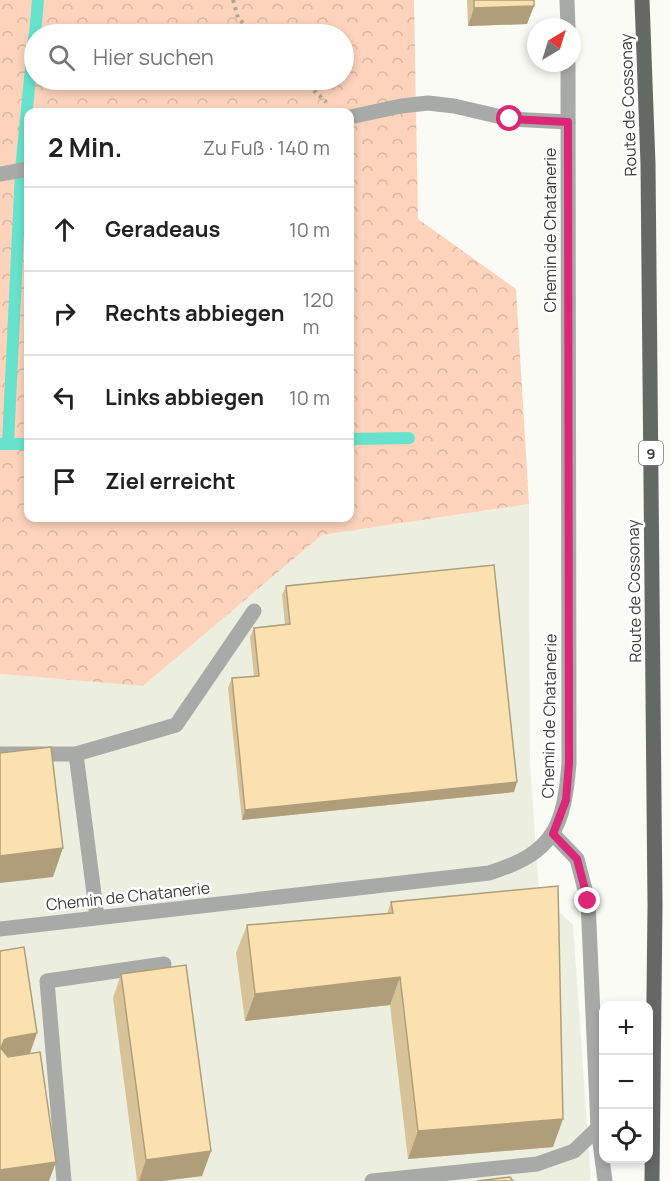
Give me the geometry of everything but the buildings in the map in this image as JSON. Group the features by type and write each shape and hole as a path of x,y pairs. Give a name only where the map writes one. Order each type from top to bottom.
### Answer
{"main road":[{"name":"Route de Cossonay","path":"642,0 648,164 655,882 652,1181"}],"street":[{"path":"567,0 568,18"},
{"name":"Chemin de Chatanerie","path":"0,929 489,873 512,866 534,853 553,834 566,800 569,763 568,72"},
{"path":"354,116 428,103 454,106 510,119 568,122"},
{"path":"0,174 24,170"},
{"path":"0,754 76,754 176,725 254,611"},
{"path":"76,754 97,917"},
{"path":"553,834 577,859 588,901 598,1128 605,1181"},
{"path":"64,1181 48,1068 46,981 164,964"},
{"path":"372,1181 537,1164 574,1151 598,1128"}],"path":[{"path":"233,0 238,18 244,24"},
{"path":"314,90 329,104"}],"shaded area":[{"path":"529,504 530,763 539,893 573,925 591,1181 0,1181 0,674 143,686 322,535"}],"green space":[{"path":"0,0 414,0 418,219 516,289 529,504 322,535 143,686 0,674"}],"waterway":[{"path":"36,24 38,0"},
{"path":"27,108 29,90"},
{"path":"8,444 24,139"},
{"path":"354,439 409,438"},
{"path":"0,444 24,444"}],"route":[{"path":"510,119 568,122 569,763 566,800 562,817 553,834 577,859 588,901"}]}
